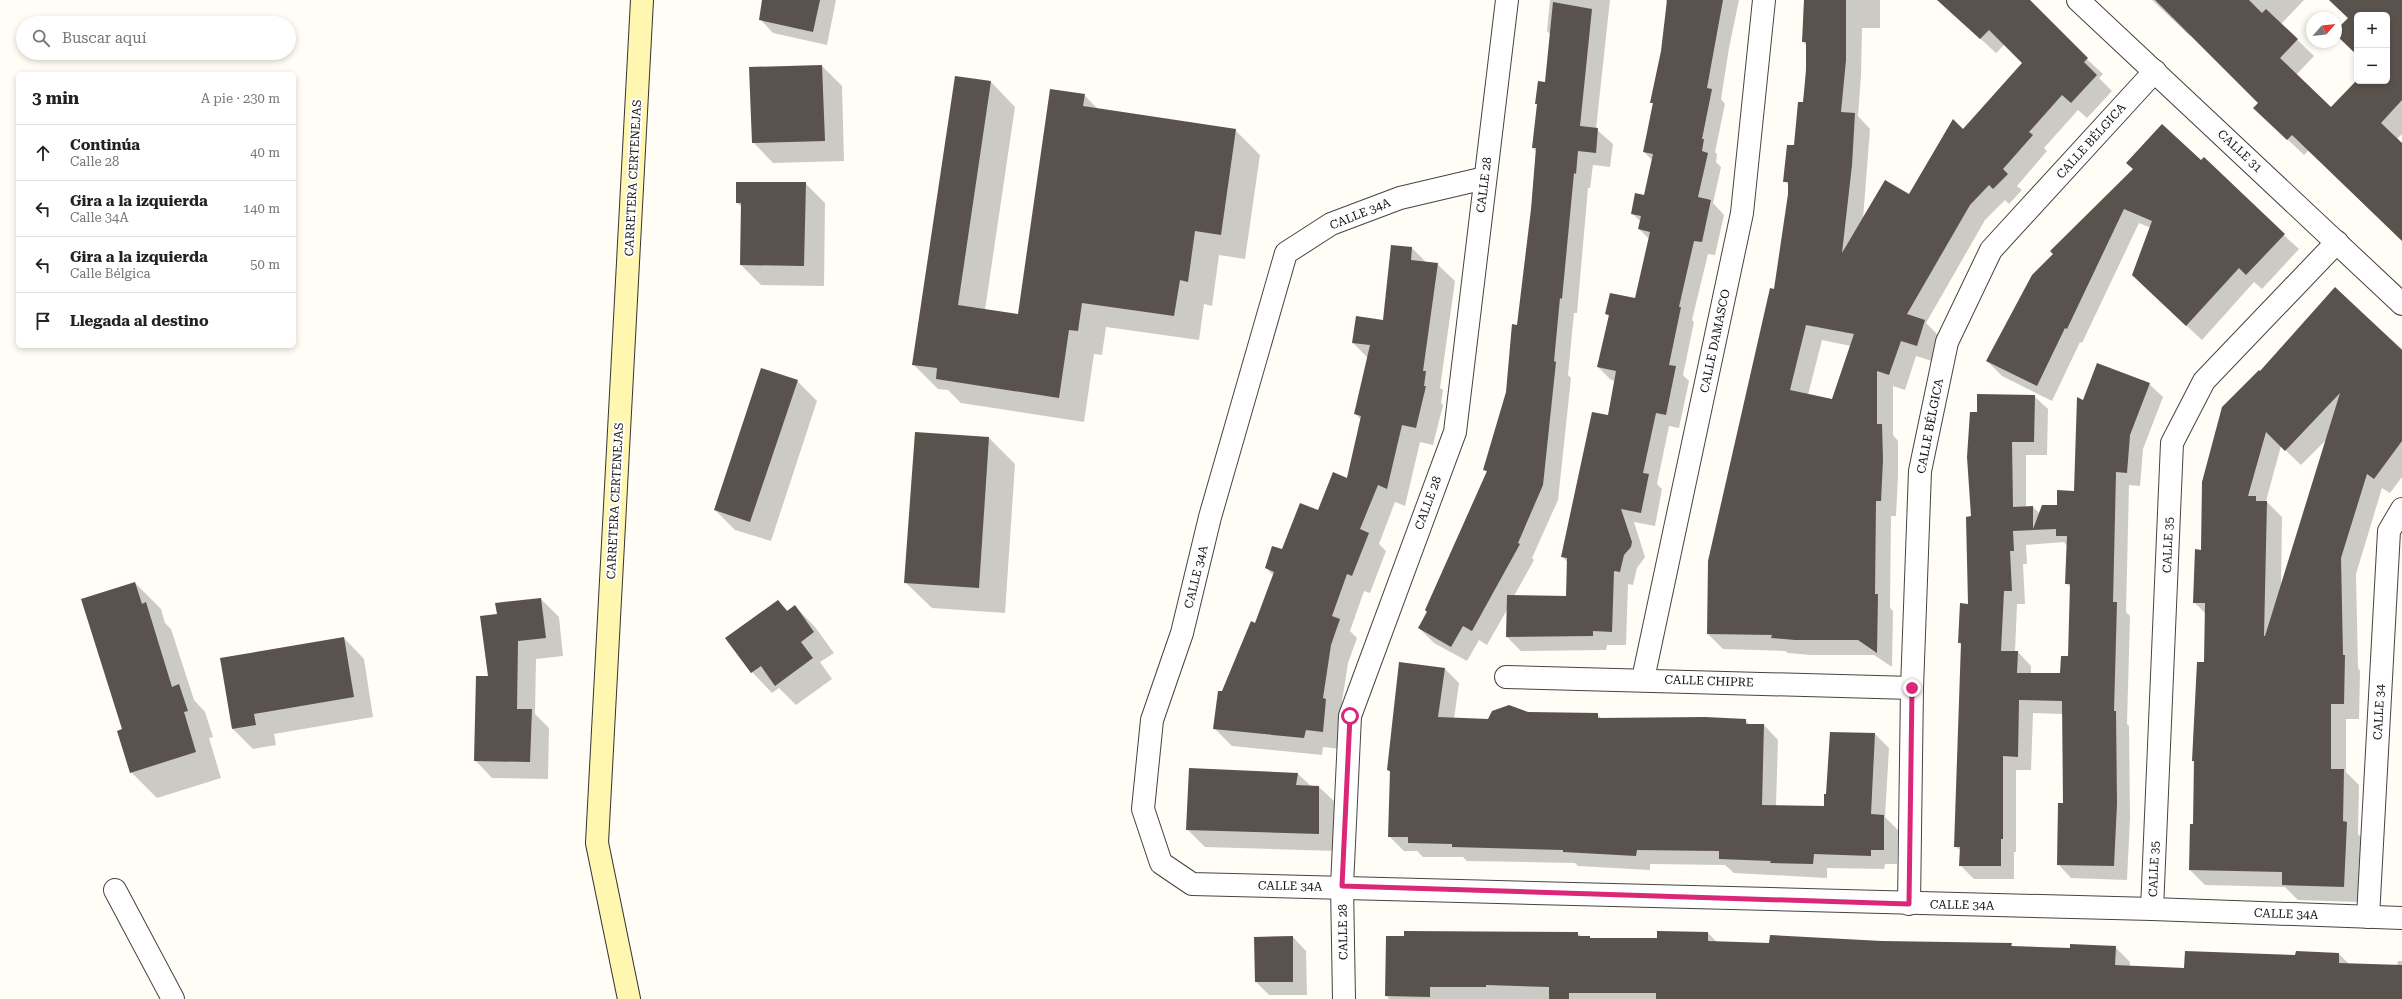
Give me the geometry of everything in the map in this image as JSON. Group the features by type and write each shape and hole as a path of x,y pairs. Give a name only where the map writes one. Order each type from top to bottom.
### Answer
{"main road":[{"name":"CARRETERA CERTENEJAS","path":"629,999 597,843 642,0"}],"street":[{"name":"CALLE 28","path":"1344,999 1342,886 1350,716 1455,432 1507,0"},
{"name":"CALLE DAMASCO","path":"1643,679 1742,213 1764,0"},
{"name":"CALLE 31","path":"2078,0 2402,304"},
{"name":"CALLE BÉLGICA","path":"1909,904 1912,688 1920,471 1947,342 1991,250 2155,71"},
{"name":"CALLE 34A","path":"1485,178 1393,201 1331,224 1286,253 1210,517 1182,633 1152,720 1143,809 1161,863 1192,884 1342,886 1909,904 2152,909 2402,918"},
{"name":"CALLE 35","path":"2152,909 2172,443 2204,381 2337,242"},
{"name":"CALLE 34","path":"2368,917 2389,531 2402,509"},
{"name":"CALLE CHIPRE","path":"1506,677 1643,679 1912,688"},
{"path":"115,890 173,999"}],"building":[{"path":"762,0 820,0 813,32 759,20"},
{"path":"1667,0 1723,0 1707,88 1712,89 1702,139 1704,139 1702,151 1708,153 1698,197 1711,200 1702,242 1694,241 1679,307 1681,307 1669,365 1676,366 1666,415 1656,413 1643,473 1649,474 1641,513 1621,509 1632,542 1631,547 1624,555 1620,572 1614,571 1612,632 1593,631 1593,636 1506,637 1507,595 1566,596 1567,558 1561,557 1592,412 1608,415 1616,371 1597,367 1609,315 1605,314 1610,293 1635,298 1650,232 1638,229 1641,216 1631,214 1635,193 1644,195 1653,154 1643,152 1653,103 1650,103 1661,51"},
{"path":"1804,0 1846,0 1846,60 1841,112 1855,113 1852,165 1842,253 1885,180 1909,194 1953,119 1963,129 2022,63 1989,30 1980,39 1937,0 2030,0 2088,58 2084,62 2097,75 2071,103 2062,95 2029,132 2033,135 2003,169 2008,174 1993,189 1989,185 1970,205 1907,314 1925,320 1917,346 1901,341 1889,375 1877,371 1877,424 1882,424 1883,460 1881,501 1876,501 1875,594 1878,594 1877,653 1858,640 1795,640 1771,638 1772,635 1707,634 1708,561 1770,288 1774,289 1788,194 1788,182 1783,182 1787,145 1794,145 1798,102 1803,102 1806,71 1806,42 1802,42","holes":["1806,325 1854,334 1832,399 1790,390"]},
{"path":"2155,0 2249,0 2262,13 2266,9 2298,39 2280,58 2331,107 2354,83 2390,84 2390,12 2354,12 2354,52 2342,41 2342,24 2348,18 2329,0 2402,0 2402,100 2381,123 2402,143 2402,241 2292,135 2287,140 2253,108 2258,103"},
{"path":"1553,2 1592,9 1580,126 1598,128 1596,153 1578,151 1576,174 1574,173 1562,299 1560,298 1554,361 1556,362 1543,485 1518,543 1520,544 1472,631 1463,626 1451,647 1418,628 1427,612 1425,610 1487,471 1483,470 1506,392 1512,324 1517,325 1531,209 1536,148 1532,148 1537,104 1535,104 1538,81 1545,82"},
{"path":"822,65 825,141 752,143 749,67"},
{"path":"955,76 991,81 958,305 1018,314 1050,89 1085,94 1083,106 1236,129 1221,235 1195,231 1188,282 1180,280 1174,316 1082,303 1078,331 1069,330 1059,398 936,379 937,368 912,365"},
{"path":"2162,124 2201,160 2204,157 2285,234 2246,275 2239,268 2186,326 2132,275 2152,221 2124,209 2067,329 2065,328 2037,386 1986,361 2032,275 2053,254 2050,251 2133,169 2126,163"},
{"path":"736,182 806,182 804,266 740,265 741,203 736,203"},
{"path":"1391,245 1412,247 1411,260 1438,263 1423,371 1426,371 1424,386 1426,386 1416,428 1402,425 1387,489 1378,485 1360,529 1369,533 1352,576 1347,574 1332,616 1340,619 1331,645 1323,698 1326,699 1323,732 1306,730 1304,738 1213,729 1218,691 1222,691 1251,621 1255,623 1274,572 1265,568 1272,546 1282,549 1300,503 1318,510 1333,472 1347,478 1361,416 1354,414 1370,345 1352,343 1356,316 1383,320"},
{"path":"2335,287 2402,350 2402,441 2374,479 2367,474 2341,558 2343,655 2345,655 2344,704 2331,704 2331,769 2344,769 2343,821 2347,822 2344,887 2282,885 2282,872 2189,870 2190,824 2193,824 2194,761 2192,761 2197,662 2204,662 2205,603 2193,603 2195,549 2201,550 2202,482 2222,407 2259,370 2260,371","holes":["2340,393 2265,636 2267,501 2256,501 2256,496 2248,496 2266,432 2285,451"]},
{"path":"2097,363 2150,383 2130,435 2127,473 2116,472 2113,602 2117,602 2114,711 2116,711 2117,804 2114,866 2057,865 2058,803 2063,803 2062,701 2019,700 2018,757 2003,756 2003,839 2001,839 2001,866 1959,866 1960,847 1954,847 1961,643 1958,643 1960,603 1968,604 1966,517 1971,516 1967,457 1970,412 1977,412 1977,394 2035,395 2034,442 2012,442 2013,507 2033,506 2033,529 2042,505 2057,505 2057,490 2074,491 2077,397 2083,400","holes":["2056,529 2056,536 2067,536 2065,584 2070,584 2068,656 2061,656 2060,673 2017,673 2018,651 2001,651 2004,591 2012,591 2010,551 2014,551 2013,531"]},
{"path":"761,368 798,380 750,522 714,510"},
{"path":"915,432 989,437 979,588 904,583"},
{"path":"135,582 142,604 146,602 172,687 179,684 188,711 184,712 196,752 130,773 117,731 122,729 81,599"},
{"path":"541,598 546,638 518,641 517,709 532,709 530,762 474,761 476,676 488,676 480,616 497,614 495,603"},
{"path":"778,600 787,611 795,605 814,632 801,642 813,658 775,686 761,666 751,673 725,638"},
{"path":"344,637 354,697 254,714 256,725 232,729 220,658"},
{"path":"1399,662 1445,668 1438,717 1488,719 1492,711 1509,705 1528,712 1598,713 1598,718 1705,717 1746,719 1746,724 1764,724 1762,805 1824,806 1830,732 1875,733 1871,814 1884,815 1884,850 1871,850 1871,856 1814,854 1813,864 1770,863 1771,861 1719,859 1719,851 1637,850 1636,856 1563,852 1563,850 1452,847 1452,844 1408,843 1408,837 1388,837 1390,771 1387,770"},
{"path":"1189,768 1298,773 1296,785 1319,786 1319,834 1186,830"},
{"path":"1404,931 1578,932 1578,936 1590,936 1590,938 1657,938 1657,931 1708,932 1708,941 1769,943 1770,935 1882,941 2012,943 2011,946 2070,948 2070,944 2116,946 2115,965 2184,968 2185,951 2295,955 2296,951 2339,953 2339,963 2402,965 2402,999 1656,999 1656,993 1569,993 1569,999 1549,999 1549,987 1486,985 1486,987 1430,987 1430,997 1385,996 1386,936 1404,936"},
{"path":"1293,936 1293,982 1255,982 1254,937"}],"route":[{"path":"1350,716 1342,886 1909,904 1912,688"}]}
